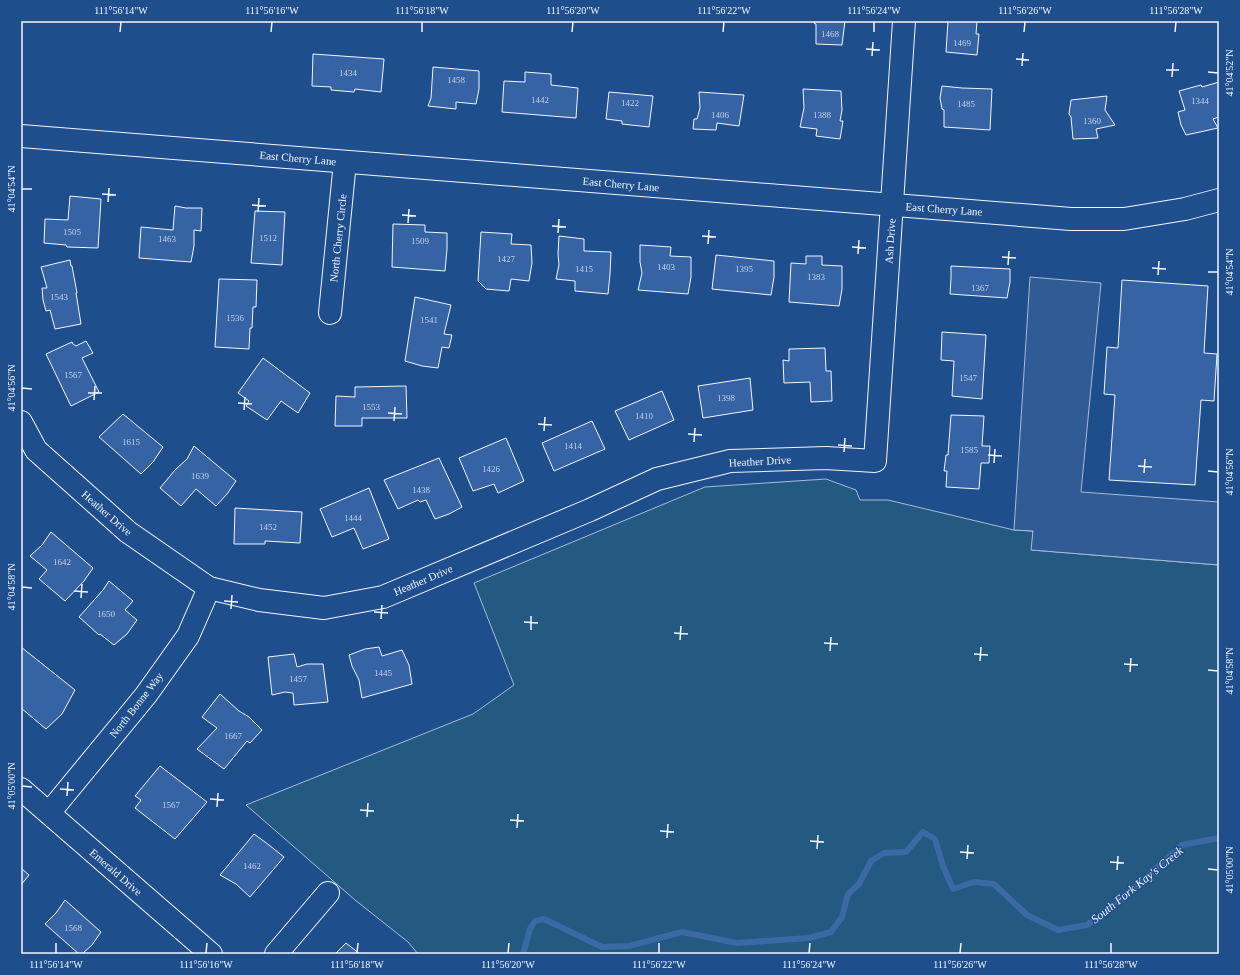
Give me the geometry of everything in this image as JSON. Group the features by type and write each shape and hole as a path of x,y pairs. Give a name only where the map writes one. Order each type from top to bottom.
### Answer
{"street":[{"name":"Ash Drive","path":"875,461 904,21"},
{"name":"East Cherry Lane","path":"21,136 1071,219 1124,219 1185,209 1219,200"},
{"name":"North Cherry Circle","path":"330,313 345,162"},
{"name":"Heather Drive","path":"21,422 36,450 47,461 128,532 209,588 259,600 324,608 383,597 590,510 658,479 730,461 826,458 875,461"},
{"name":"North Bonne Way","path":"49,813 146,695 188,636 209,588"},
{"name":"Emerald Drive","path":"21,790 211,954"},
{"path":"276,954 328,893"}],"shaded area":[{"path":"1030,277 1101,283 1081,492 1219,502 1219,565 1031,550 1033,531 1014,530"},
{"path":"826,479 856,490 860,500 888,500 1014,530 1033,531 1032,550 1219,565 1219,954 418,954 408,942 355,900 246,805 473,714 514,685 474,583 705,487"}],"building":[{"path":"814,21 845,21 842,45 816,44 816,24"},
{"path":"948,21 977,21 976,34 979,34 977,55 946,52"},
{"path":"313,54 384,59 381,92 355,89 354,92 331,90 331,87 312,86"},
{"path":"433,67 479,71 479,89 476,104 456,102 456,109 428,106 431,98"},
{"path":"525,72 551,74 551,85 578,88 576,118 502,112 504,81 525,82"},
{"path":"1219,82 1219,117 1213,119 1218,128 1186,135 1181,125 1178,112 1185,110 1179,91"},
{"path":"942,86 992,89 990,130 944,127 944,110 942,109 940,98"},
{"path":"803,89 841,91 842,110 840,121 843,121 840,139 816,136 817,129 800,127 804,108"},
{"path":"609,92 653,96 649,127 622,124 622,121 606,119"},
{"path":"699,92 744,95 739,126 717,123 716,130 693,129 694,119 697,119 700,108"},
{"path":"1107,96 1105,110 1115,125 1096,129 1098,138 1073,139 1071,117 1069,114 1071,100"},
{"path":"70,196 101,199 98,248 67,247 66,245 44,243 45,219 68,220"},
{"path":"175,206 202,208 201,231 194,230 194,246 191,262 139,258 141,227 173,230"},
{"path":"255,211 285,212 282,265 251,263"},
{"path":"393,224 425,225 425,232 447,233 445,271 392,267"},
{"path":"481,232 512,234 511,244 531,245 532,263 529,281 511,279 509,291 486,289 478,281"},
{"path":"559,236 584,239 584,251 611,252 608,294 575,291 575,281 556,279 559,265"},
{"path":"640,245 671,247 670,256 691,257 691,277 688,294 638,290 642,273 640,262"},
{"path":"716,255 774,261 774,277 771,295 712,289"},
{"path":"806,256 822,256 822,265 842,266 842,289 839,306 789,302 791,263 806,264"},
{"path":"70,260 77,293 81,324 55,329 50,310 46,311 43,300 42,288 47,288 41,267"},
{"path":"951,266 1010,269 1010,282 1007,298 950,294"},
{"path":"219,279 257,280 256,307 253,307 249,349 215,347"},
{"path":"1122,280 1208,286 1204,353 1217,354 1214,401 1201,400 1195,485 1109,480 1115,395 1104,394 1107,347 1118,348"},
{"path":"415,297 451,305 444,334 452,335 449,348 442,347 438,368 422,366 405,361"},
{"path":"942,332 986,335 982,399 952,396 954,361 941,360"},
{"path":"86,341 93,353 82,358 99,392 71,406 46,354 72,342 76,346"},
{"path":"825,348 826,371 831,371 832,401 811,402 810,382 784,383 783,360 789,361 789,349"},
{"path":"263,358 310,393 298,413 281,401 267,420 246,406 249,401 238,393"},
{"path":"750,378 753,410 703,418 698,386"},
{"path":"406,386 407,418 362,418 362,426 335,426 336,396 355,397 355,387"},
{"path":"662,391 674,420 629,440 615,411"},
{"path":"123,414 163,447 153,462 141,474 99,437"},
{"path":"951,415 984,416 982,446 990,446 989,463 981,463 979,489 946,487 947,471 944,471 946,455 948,455"},
{"path":"592,421 605,449 554,471 542,443"},
{"path":"506,438 524,481 498,493 494,484 473,491 459,458"},
{"path":"194,446 236,481 216,506 196,489 181,506 160,488 175,470 187,459"},
{"path":"439,458 462,507 435,519 426,500 420,502 418,500 398,509 384,480"},
{"path":"369,488 389,539 363,549 354,528 332,537 320,509"},
{"path":"235,508 302,512 300,543 265,541 265,544 234,544"},
{"path":"51,532 93,568 84,581 65,601 39,579 47,570 30,556 42,545"},
{"path":"109,581 133,601 125,610 137,620 127,634 114,645 100,634 99,635 79,617"},
{"path":"21,647 75,690 62,714 46,729 21,708"},
{"path":"379,647 382,656 402,650 409,665 412,684 362,698 359,680 352,666 349,655 365,649"},
{"path":"294,654 297,667 307,664 323,664 328,702 294,705 293,693 285,692 272,695 268,657"},
{"path":"220,694 239,711 249,717 262,730 250,743 247,741 224,769 197,749 217,728 202,717"},
{"path":"160,766 207,802 175,839 135,808 141,800 135,796"},
{"path":"254,834 284,857 250,897 236,884 220,875"},
{"path":"21,868 29,875 21,885"},
{"path":"65,900 101,932 92,945 82,954 79,954 45,924 56,913"},
{"path":"346,943 360,954 335,954"}],"waterway":[{"name":"South Fork Kay's Creek","path":"523,954 530,929 535,921 544,919 602,947 629,946 682,932 737,943 809,938 831,932 842,917 848,894 859,884 871,861 884,853 906,852 923,832 935,839 943,866 953,889 974,882 994,884 1027,915 1058,930 1087,925 1118,903 1182,845 1219,838"}]}
